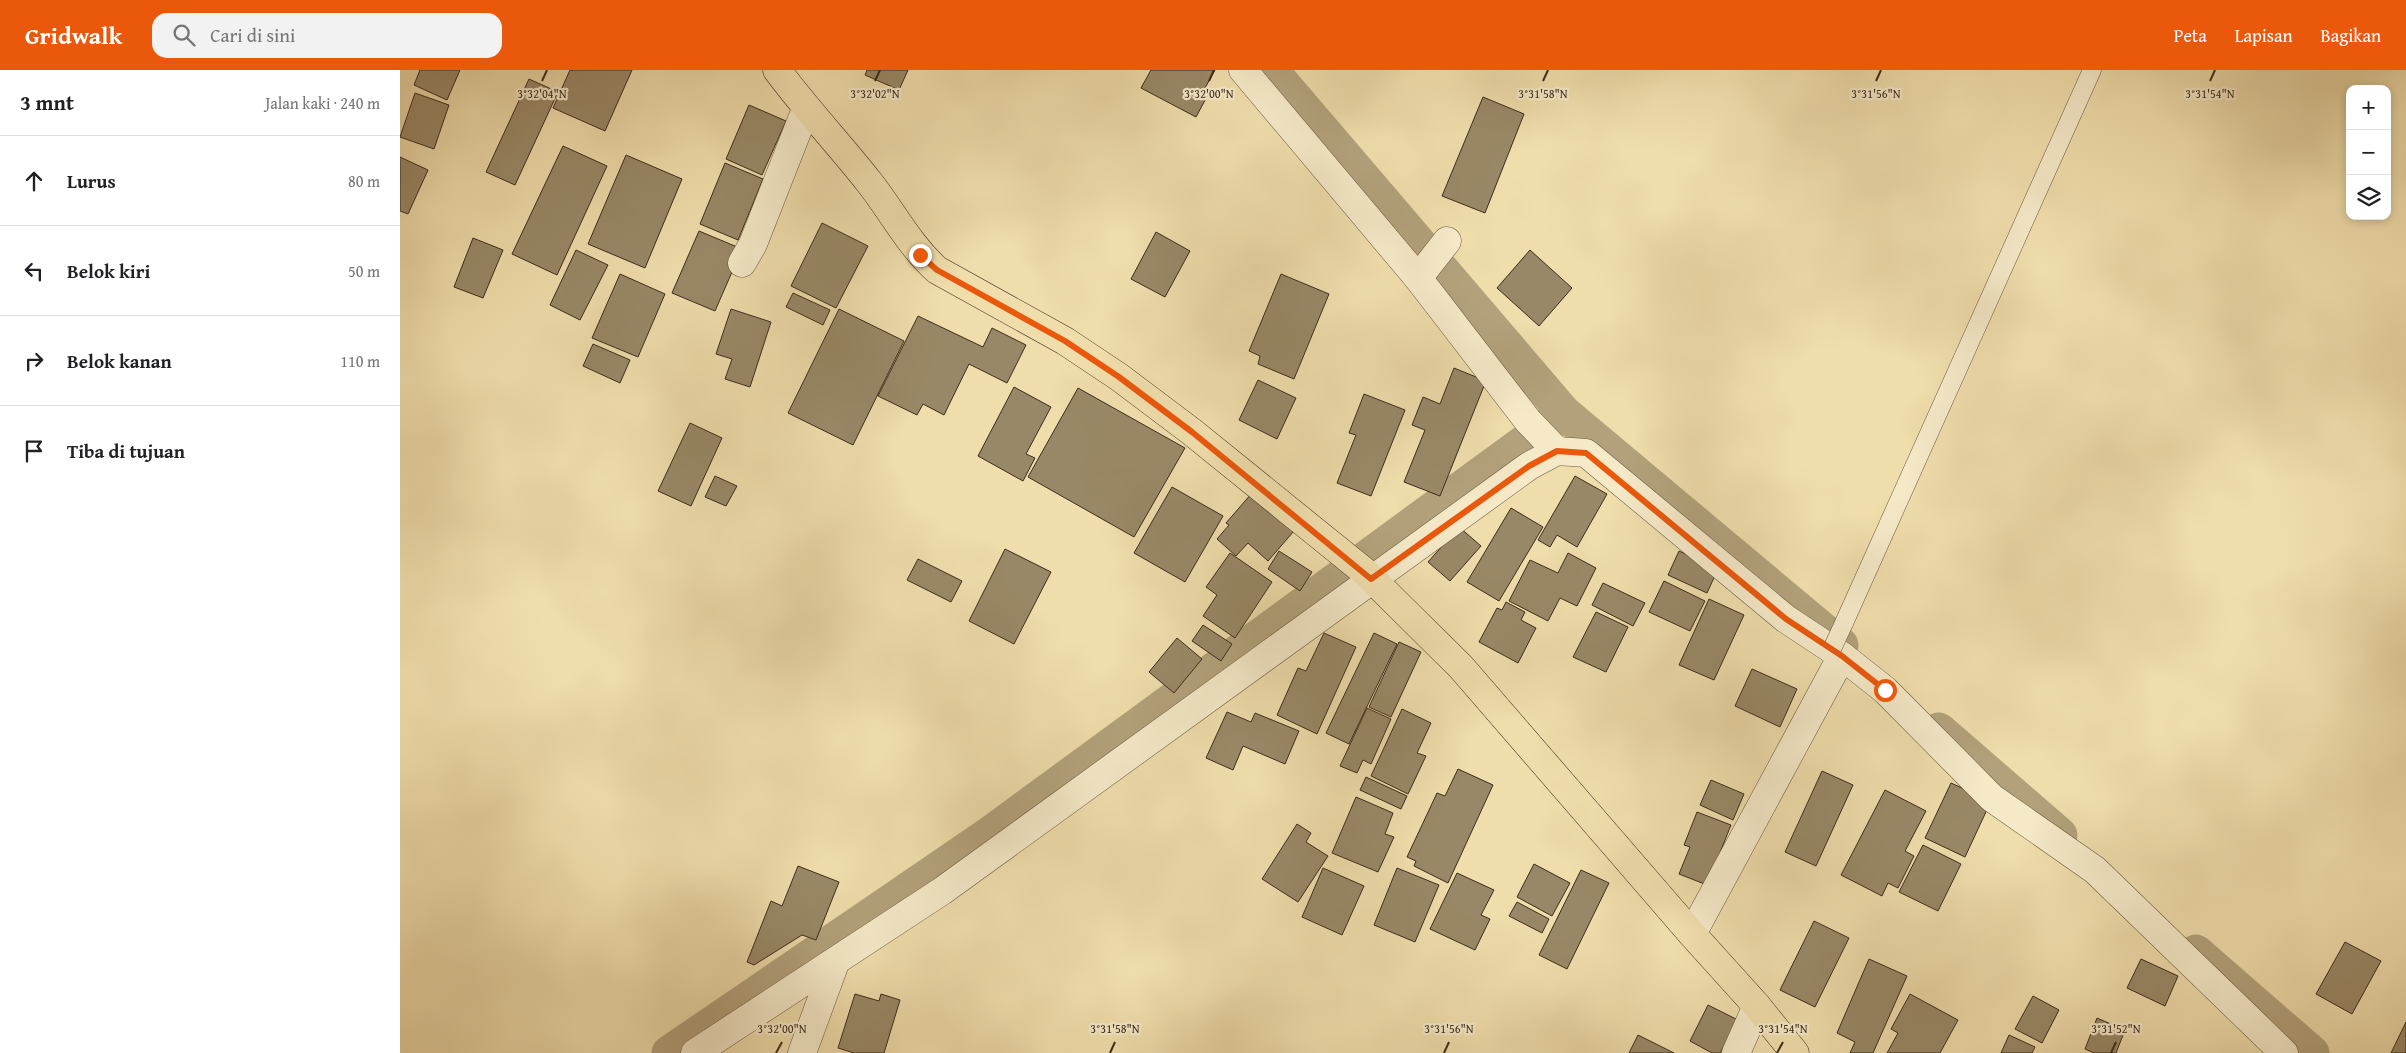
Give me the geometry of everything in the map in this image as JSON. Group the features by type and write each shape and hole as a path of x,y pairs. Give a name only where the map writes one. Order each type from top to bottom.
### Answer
{"main road":[{"path":"777,70 806,109 870,182 920,255 937,270 1065,341 1119,377 1192,432 1368,576 1461,667 1692,934 1757,1006 1795,1053"}],"street":[{"path":"1243,70 1418,278 1528,421 1557,451"},
{"path":"742,263 753,244 806,109"},
{"path":"1418,278 1448,241"},
{"path":"695,1053 942,892 1368,576 1529,466 1557,451 1586,453 1786,619 1837,652 1885,690 1992,798 2095,870 2284,1053"},
{"path":"1692,934 1837,652"},
{"path":"802,1053 835,963"},
{"path":"1736,1053 1757,1006"}],"lane":[{"path":"1837,652 1844,623 2092,70"}],"building":[{"path":"420,70 460,70 447,100 414,85"},
{"path":"570,70 632,70 605,131 553,108"},
{"path":"867,70 908,70 899,90 865,75"},
{"path":"1151,70 1215,70 1205,88 1210,91 1196,117 1141,88"},
{"path":"529,79 558,92 515,185 486,172"},
{"path":"415,93 449,105 434,149 400,137"},
{"path":"1483,97 1524,114 1485,213 1442,196"},
{"path":"749,105 786,121 762,175 726,159"},
{"path":"563,146 607,166 557,275 512,254"},
{"path":"626,155 682,179 645,268 588,244"},
{"path":"400,157 428,170 408,214 400,211"},
{"path":"725,163 763,179 738,240 700,224"},
{"path":"822,223 868,246 836,308 791,286"},
{"path":"699,231 742,249 715,311 672,293"},
{"path":"1156,232 1190,251 1165,297 1131,279"},
{"path":"473,238 503,250 483,298 454,287"},
{"path":"576,250 608,265 580,320 550,305"},
{"path":"1530,250 1572,288 1539,326 1497,288"},
{"path":"620,274 665,294 638,357 592,338"},
{"path":"1281,274 1329,294 1294,379 1258,364 1260,356 1249,351"},
{"path":"793,293 830,310 823,325 786,307"},
{"path":"731,309 771,322 750,387 725,379 732,359 716,354"},
{"path":"839,309 904,341 853,445 788,413"},
{"path":"918,316 983,347 992,328 1026,345 1007,383 969,364 944,415 923,404 917,415 878,396"},
{"path":"593,344 630,360 620,383 583,366"},
{"path":"1454,368 1486,381 1440,496 1404,482 1425,430 1412,425 1423,397 1440,404"},
{"path":"1258,380 1296,398 1277,439 1239,420"},
{"path":"1014,387 1051,407 1026,454 1035,458 1023,481 978,456"},
{"path":"1078,388 1185,448 1134,537 1028,477"},
{"path":"1364,394 1405,410 1371,496 1337,483 1356,435 1349,433"},
{"path":"690,423 722,438 691,506 658,491"},
{"path":"715,476 737,486 726,506 705,497"},
{"path":"1575,476 1607,494 1577,547 1557,535 1550,547 1538,540"},
{"path":"1172,487 1223,516 1185,582 1134,553"},
{"path":"1252,493 1294,531 1268,561 1248,543 1236,556 1217,539 1229,525 1226,523"},
{"path":"1511,508 1543,527 1499,601 1467,582"},
{"path":"1459,527 1481,546 1450,581 1428,562"},
{"path":"1005,549 1051,572 1014,644 969,621"},
{"path":"1279,551 1312,572 1300,591 1268,569"},
{"path":"1679,551 1718,569 1707,593 1668,575"},
{"path":"1230,553 1272,582 1235,638 1203,616 1217,595 1206,587"},
{"path":"1568,553 1596,568 1577,606 1560,598 1548,621 1509,601 1530,560 1558,573"},
{"path":"918,559 962,581 951,602 907,580"},
{"path":"1664,581 1705,601 1690,631 1649,612"},
{"path":"1603,583 1645,603 1633,626 1592,605"},
{"path":"1709,599 1744,615 1714,680 1679,665"},
{"path":"1506,602 1525,612 1521,620 1536,628 1518,663 1479,642 1497,608 1502,610"},
{"path":"1596,612 1628,627 1606,672 1573,657"},
{"path":"1203,625 1232,644 1221,661 1192,641"},
{"path":"1324,633 1356,647 1317,734 1277,715 1298,668 1306,671"},
{"path":"1374,633 1397,644 1349,744 1326,733"},
{"path":"1177,638 1202,659 1174,693 1149,672"},
{"path":"1399,642 1421,652 1391,717 1369,707"},
{"path":"1752,669 1797,689 1780,727 1735,706"},
{"path":"1367,708 1391,719 1371,764 1363,760 1357,773 1340,766"},
{"path":"1402,709 1431,723 1417,753 1426,756 1408,794 1371,776"},
{"path":"1227,712 1251,722 1255,713 1299,731 1285,764 1243,746 1233,770 1206,758"},
{"path":"1458,769 1493,785 1448,883 1414,866 1416,861 1407,857 1437,793 1445,796"},
{"path":"1822,771 1853,785 1816,866 1785,852"},
{"path":"1366,777 1407,796 1401,809 1360,790"},
{"path":"1711,780 1744,794 1733,820 1700,805"},
{"path":"1951,783 1991,801 1965,857 1925,838"},
{"path":"1885,790 1926,811 1905,851 1914,856 1898,888 1888,883 1882,896 1841,875"},
{"path":"1356,797 1393,813 1385,834 1394,837 1378,872 1332,853"},
{"path":"1697,812 1731,825 1707,885 1679,874 1690,847 1684,845"},
{"path":"1297,824 1311,833 1306,842 1328,856 1298,902 1262,879"},
{"path":"1923,845 1961,864 1938,911 1899,892"},
{"path":"1534,864 1570,883 1552,916 1517,897"},
{"path":"798,866 839,882 816,940 802,935 754,965 747,962 771,901 782,906"},
{"path":"1323,868 1364,886 1342,935 1302,917"},
{"path":"1397,868 1439,885 1415,942 1374,925"},
{"path":"1581,870 1609,883 1567,969 1539,955"},
{"path":"1457,873 1494,890 1481,915 1490,919 1475,950 1430,929"},
{"path":"1517,902 1549,919 1542,933 1509,916"},
{"path":"1814,921 1849,938 1815,1007 1780,990"},
{"path":"2345,942 2381,961 2352,1014 2316,994"},
{"path":"1869,959 1907,976 1873,1053 1850,1053 1855,1042 1837,1033"},
{"path":"2141,959 2178,976 2165,1006 2127,988"},
{"path":"855,994 879,1001 881,994 900,1000 884,1053 854,1053 838,1048"},
{"path":"1910,994 1958,1020 1940,1053 1887,1053 1898,1033 1891,1029"},
{"path":"2033,996 2059,1010 2042,1043 2015,1029"},
{"path":"1708,1005 1738,1020 1720,1053 1712,1053 1690,1041"},
{"path":"2097,1018 2125,1030 2116,1053 2094,1053 2085,1049"},
{"path":"2406,1022 2406,1053 2391,1053"},
{"path":"1638,1035 1674,1053 1629,1053"},
{"path":"2009,1035 2035,1047 2032,1053 2001,1053"}],"waterway":[{"path":"1271,70 1564,413"},
{"path":"669,1053 988,835 1564,413 1841,645"},
{"path":"1939,730 2060,835"},
{"path":"2196,952 2312,1053"}],"route":[{"path":"920,255 937,270 1065,341 1119,377 1192,432 1322,540 1365,572 1371,579 1529,466 1557,451 1586,453 1786,619 1842,656 1885,690"}]}
